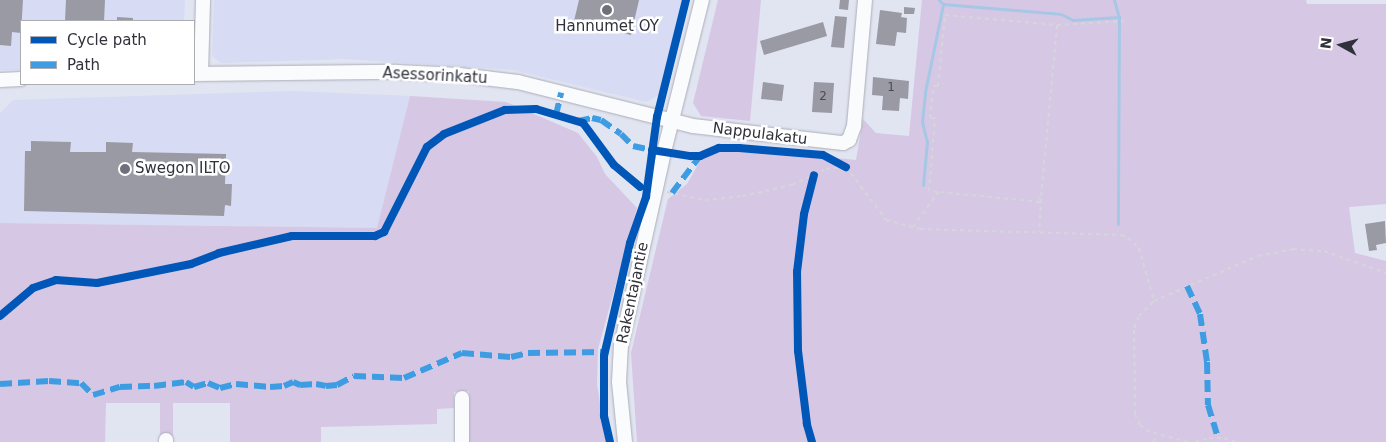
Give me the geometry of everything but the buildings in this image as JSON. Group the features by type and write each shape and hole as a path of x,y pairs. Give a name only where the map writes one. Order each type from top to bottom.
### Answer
{"street":[{"path":"197,74 203,0"},
{"name":"Rakentajantie","path":"625,442 619,382 621,346 672,121 702,0"},
{"name":"Nappulakatu","path":"672,121 694,126 836,143 849,140 854,126 865,0"},
{"name":"Asessorinkatu","path":"197,74 397,72 460,75 518,82 672,121"},
{"path":"0,80 20,80"},
{"path":"462,398 462,442"}],"path":[{"path":"1040,200 929,191 935,118 930,118 934,86 938,86 945,15 1057,25 1124,22"},
{"path":"1039,232 1040,200 1057,25"},
{"path":"831,159 846,167 886,220 913,227 1121,235 1128,238 1139,248 1154,301"},
{"path":"663,191 705,200 742,196 813,179 826,169 846,167"},
{"path":"913,227 940,191"},
{"path":"1188,442 1157,436 1140,426 1134,404 1134,328 1139,316 1154,301 1266,253 1294,249 1324,251 1386,274"},
{"path":"1153,442 1157,436"},
{"path":"1195,442 1209,438 1224,438 1236,442"}],"shaded area":[{"path":"0,0 185,0 184,20 20,20 20,70 0,70"},
{"path":"214,0 682,0 659,95 646,102 513,70 345,59 221,63 212,56"},
{"path":"718,0 761,0 750,121 701,116 693,103"},
{"path":"922,0 1306,0 1307,4 1386,4 1386,204 1349,207 1355,253 1386,261 1386,442 637,442 631,353 668,199 687,184 701,159 719,151 787,153 856,160 863,119 876,133 909,136"},
{"path":"291,91 410,96 377,228 0,223 0,113 13,100"},
{"path":"410,96 506,102 578,133 597,157 605,174 637,208 598,349 597,384 606,442 469,442 469,391 454,392 454,408 437,409 437,424 321,427 321,442 230,442 230,403 173,403 173,436 160,435 160,403 106,403 105,442 0,442 0,223 377,228"}],"waterway":[{"path":"939,0 943,4 1061,14 1073,20 1119,17"},
{"path":"1114,0 1119,17 1118,224"},
{"path":"923,185 927,142 922,122 925,92 943,4"}],"marked path":[{"path":"556,115 561,93"},
{"path":"578,121 592,118 601,120 621,134 633,146 652,150"},
{"path":"672,193 700,156"},
{"path":"1187,286 1200,314 1207,362 1208,405 1218,438"},
{"path":"0,384 49,381 81,383 93,395 120,387 154,386 186,382 194,387 208,383 220,388 236,384 270,387 284,386 293,382 300,385 316,384 326,386 337,385 354,376 404,378 462,353 511,357 528,353 605,352"}],"cycle path":[{"path":"610,442 604,416 604,356 630,243 646,197 657,117 686,0"},
{"path":"0,316 33,288 56,280 97,283 191,264 219,253 292,236 375,236 384,232 427,147 444,134 505,110 536,109 583,123 614,165 640,187"},
{"path":"652,150 691,156 700,156 719,148 823,155 846,167"},
{"path":"812,442 807,424 798,351 797,272 804,214 814,175"}],"place":[{"name":"Hannumet OY","path":"607,10"},
{"name":"Swegon ILTO","path":"125,169"}]}
